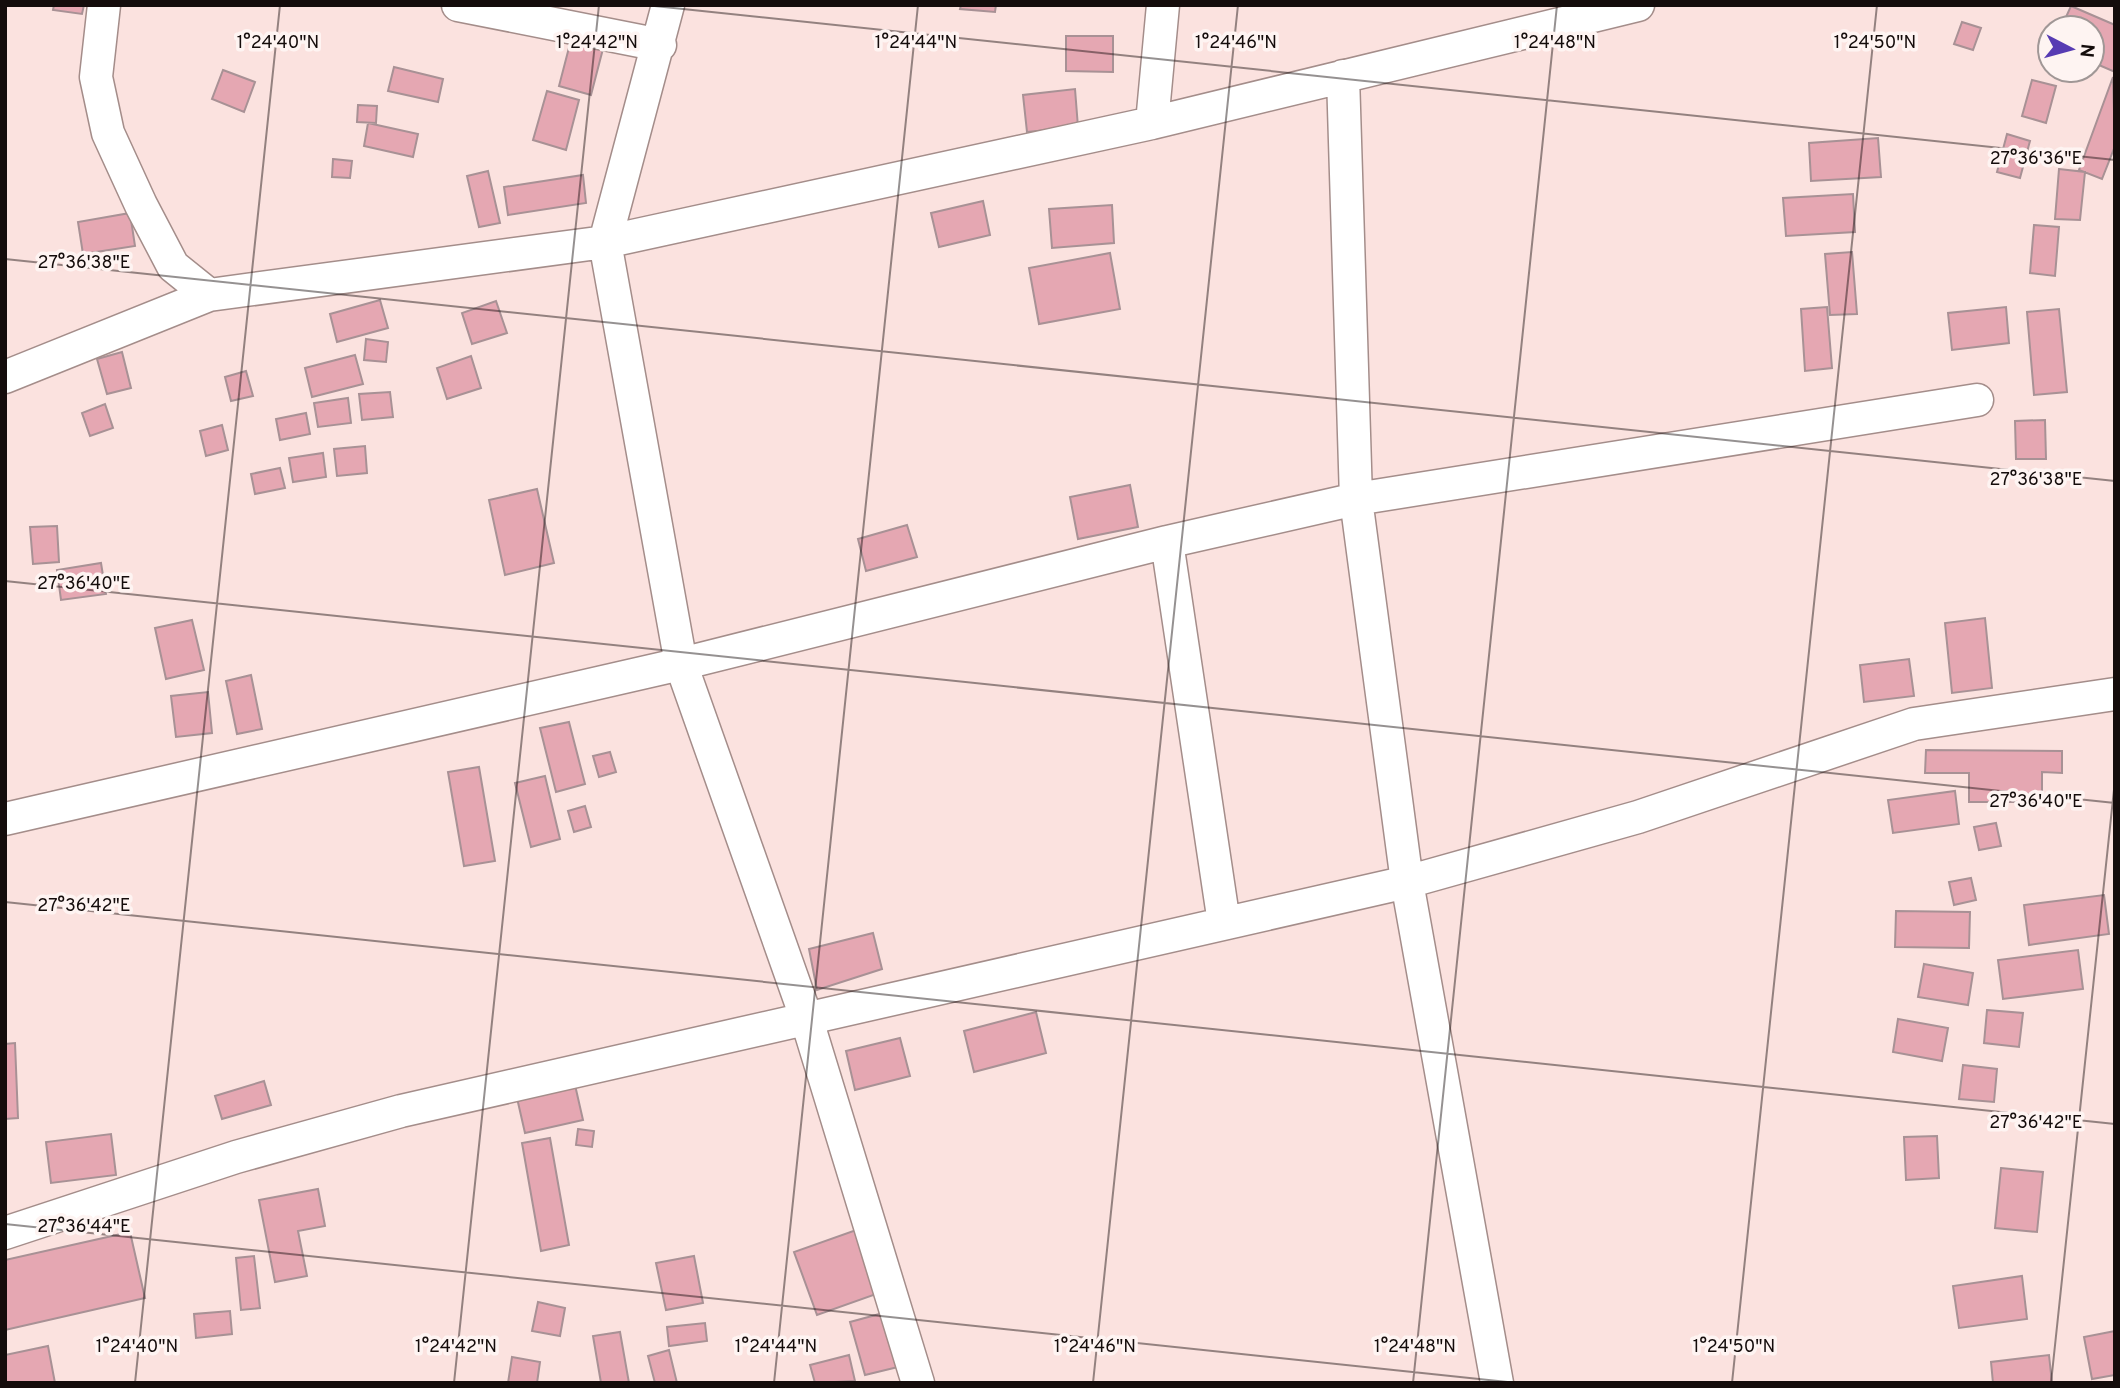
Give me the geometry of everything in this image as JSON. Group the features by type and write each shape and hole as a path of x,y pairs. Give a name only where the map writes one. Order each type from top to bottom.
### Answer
{"street":[{"path":"104,5 96,77 108,133 173,266 209,295"},
{"path":"458,5 660,45"},
{"path":"668,5 660,45 605,242 681,664 806,1017 918,1383"},
{"path":"1152,123 1163,5"},
{"path":"5,377 209,295 605,242 1152,123 1638,5"},
{"path":"1343,76 1356,499 1407,881 1497,1383"},
{"path":"5,819 681,664 1167,542 1356,499 1977,400"},
{"path":"1167,542 1224,923"},
{"path":"5,1233 236,1157 401,1111 1407,881 1638,817 1914,724 2115,694"}],"building":[{"path":"54,5 84,5 82,14 53,10"},
{"path":"961,5 996,5 995,12 960,9"},
{"path":"2071,6 2090,14 2067,14"},
{"path":"2106,21 2115,25 2115,72 2106,68"},
{"path":"1962,22 1981,28 1973,50 1954,44"},
{"path":"572,36 604,45 591,95 559,86"},
{"path":"1066,36 1113,36 1113,72 1066,71"},
{"path":"394,67 443,79 438,102 388,91"},
{"path":"223,70 255,82 244,112 212,99"},
{"path":"2113,77 2115,146 2102,179 2079,170"},
{"path":"2032,80 2036,81 2036,84 2056,86 2046,123 2022,116"},
{"path":"1075,89 1078,127 1027,132 1023,95"},
{"path":"547,91 579,100 566,150 533,140"},
{"path":"358,105 377,106 376,123 357,122"},
{"path":"368,123 418,134 413,157 364,146"},
{"path":"2007,134 2030,141 2020,178 1997,172"},
{"path":"1878,138 1881,177 1811,181 1809,143"},
{"path":"333,159 352,161 350,178 332,177"},
{"path":"2059,169 2085,172 2080,220 2055,219"},
{"path":"488,171 500,223 479,227 467,176"},
{"path":"583,175 586,203 508,215 504,187"},
{"path":"1853,194 1855,232 1786,236 1783,198"},
{"path":"983,201 990,235 939,247 931,213"},
{"path":"1112,205 1114,243 1052,248 1049,209"},
{"path":"130,213 135,246 83,254 78,222"},
{"path":"2034,225 2059,227 2055,276 2030,273"},
{"path":"1852,252 1857,314 1830,315 1825,254"},
{"path":"1110,253 1120,309 1039,324 1029,268"},
{"path":"380,300 388,328 337,342 330,314"},
{"path":"496,301 507,333 472,344 462,313"},
{"path":"1827,307 1832,368 1805,371 1801,309"},
{"path":"2006,307 2009,343 1952,350 1948,313"},
{"path":"2059,309 2067,392 2034,395 2027,312"},
{"path":"366,339 388,342 386,362 364,360"},
{"path":"122,352 131,388 107,394 97,359"},
{"path":"355,355 363,384 312,397 305,368"},
{"path":"471,356 481,388 447,399 437,368"},
{"path":"246,371 253,396 231,401 225,377"},
{"path":"390,392 393,417 362,420 359,394"},
{"path":"348,398 351,423 318,427 314,403"},
{"path":"105,404 113,428 90,436 82,413"},
{"path":"306,413 310,434 280,440 276,419"},
{"path":"2045,420 2046,459 2016,459 2015,421"},
{"path":"222,425 228,450 206,456 200,431"},
{"path":"365,446 367,473 337,476 334,449"},
{"path":"323,453 326,477 293,482 289,458"},
{"path":"280,468 285,488 255,494 251,474"},
{"path":"1130,485 1138,527 1078,539 1070,497"},
{"path":"537,489 554,563 505,575 489,500"},
{"path":"907,525 917,557 866,571 858,539"},
{"path":"57,526 59,562 33,564 30,527"},
{"path":"101,563 106,594 61,600 57,570"},
{"path":"1985,618 1992,688 1952,693 1945,623"},
{"path":"192,620 204,670 166,679 155,628"},
{"path":"1909,659 1914,696 1864,702 1860,665"},
{"path":"251,675 262,729 237,734 226,681"},
{"path":"208,692 212,733 176,737 171,696"},
{"path":"569,722 585,784 556,792 540,728"},
{"path":"1926,750 2062,751 2062,773 2042,772 2042,802 1969,802 1969,773 1925,773"},
{"path":"610,752 616,772 599,777 593,756"},
{"path":"479,767 495,861 464,866 448,772"},
{"path":"545,776 560,839 531,847 515,783"},
{"path":"1955,791 1959,824 1893,833 1888,800"},
{"path":"585,806 591,827 574,832 568,811"},
{"path":"1996,823 2001,846 1979,850 1974,827"},
{"path":"1971,878 1976,900 1954,905 1949,882"},
{"path":"2104,895 2109,934 2029,945 2024,905"},
{"path":"1896,911 1970,912 1969,948 1895,947"},
{"path":"873,933 882,969 817,990 809,949"},
{"path":"2078,950 2083,989 2003,999 1998,960"},
{"path":"1924,964 1973,973 1968,1005 1918,997"},
{"path":"1987,1010 2023,1013 2019,1047 1984,1043"},
{"path":"1036,1012 1046,1053 974,1072 964,1031"},
{"path":"1898,1019 1948,1028 1942,1061 1893,1052"},
{"path":"900,1038 910,1076 855,1090 846,1051"},
{"path":"15,1043 18,1118 5,1119 5,1044"},
{"path":"1963,1065 1997,1069 1994,1102 1959,1099"},
{"path":"264,1081 271,1105 222,1119 215,1096"},
{"path":"575,1085 583,1120 525,1133 517,1098"},
{"path":"578,1129 594,1131 592,1147 576,1145"},
{"path":"111,1134 116,1175 51,1183 46,1142"},
{"path":"1937,1136 1939,1178 1906,1180 1904,1137"},
{"path":"550,1138 569,1245 541,1251 522,1143"},
{"path":"2001,1168 2043,1172 2037,1232 1995,1228"},
{"path":"318,1189 325,1226 298,1231 307,1276 275,1282 259,1200"},
{"path":"859,1229 882,1292 817,1315 794,1252"},
{"path":"130,1232 145,1298 5,1330 5,1260"},
{"path":"254,1256 260,1308 241,1310 236,1258"},
{"path":"694,1256 703,1303 666,1310 656,1263"},
{"path":"2022,1276 2027,1319 1959,1328 1953,1286"},
{"path":"538,1302 565,1308 560,1336 532,1331"},
{"path":"230,1311 232,1334 196,1338 194,1314"},
{"path":"883,1313 898,1367 865,1375 850,1322"},
{"path":"705,1323 707,1341 669,1346 667,1327"},
{"path":"2115,1331 2115,1375 2092,1379 2084,1337"},
{"path":"620,1332 629,1383 601,1383 593,1336"},
{"path":"48,1346 55,1383 5,1383 5,1355"},
{"path":"669,1350 677,1383 655,1383 648,1356"},
{"path":"849,1355 855,1381 815,1383 810,1365"},
{"path":"2049,1355 2052,1383 1993,1383 1991,1362"},
{"path":"512,1357 540,1362 537,1383 508,1383"}]}
